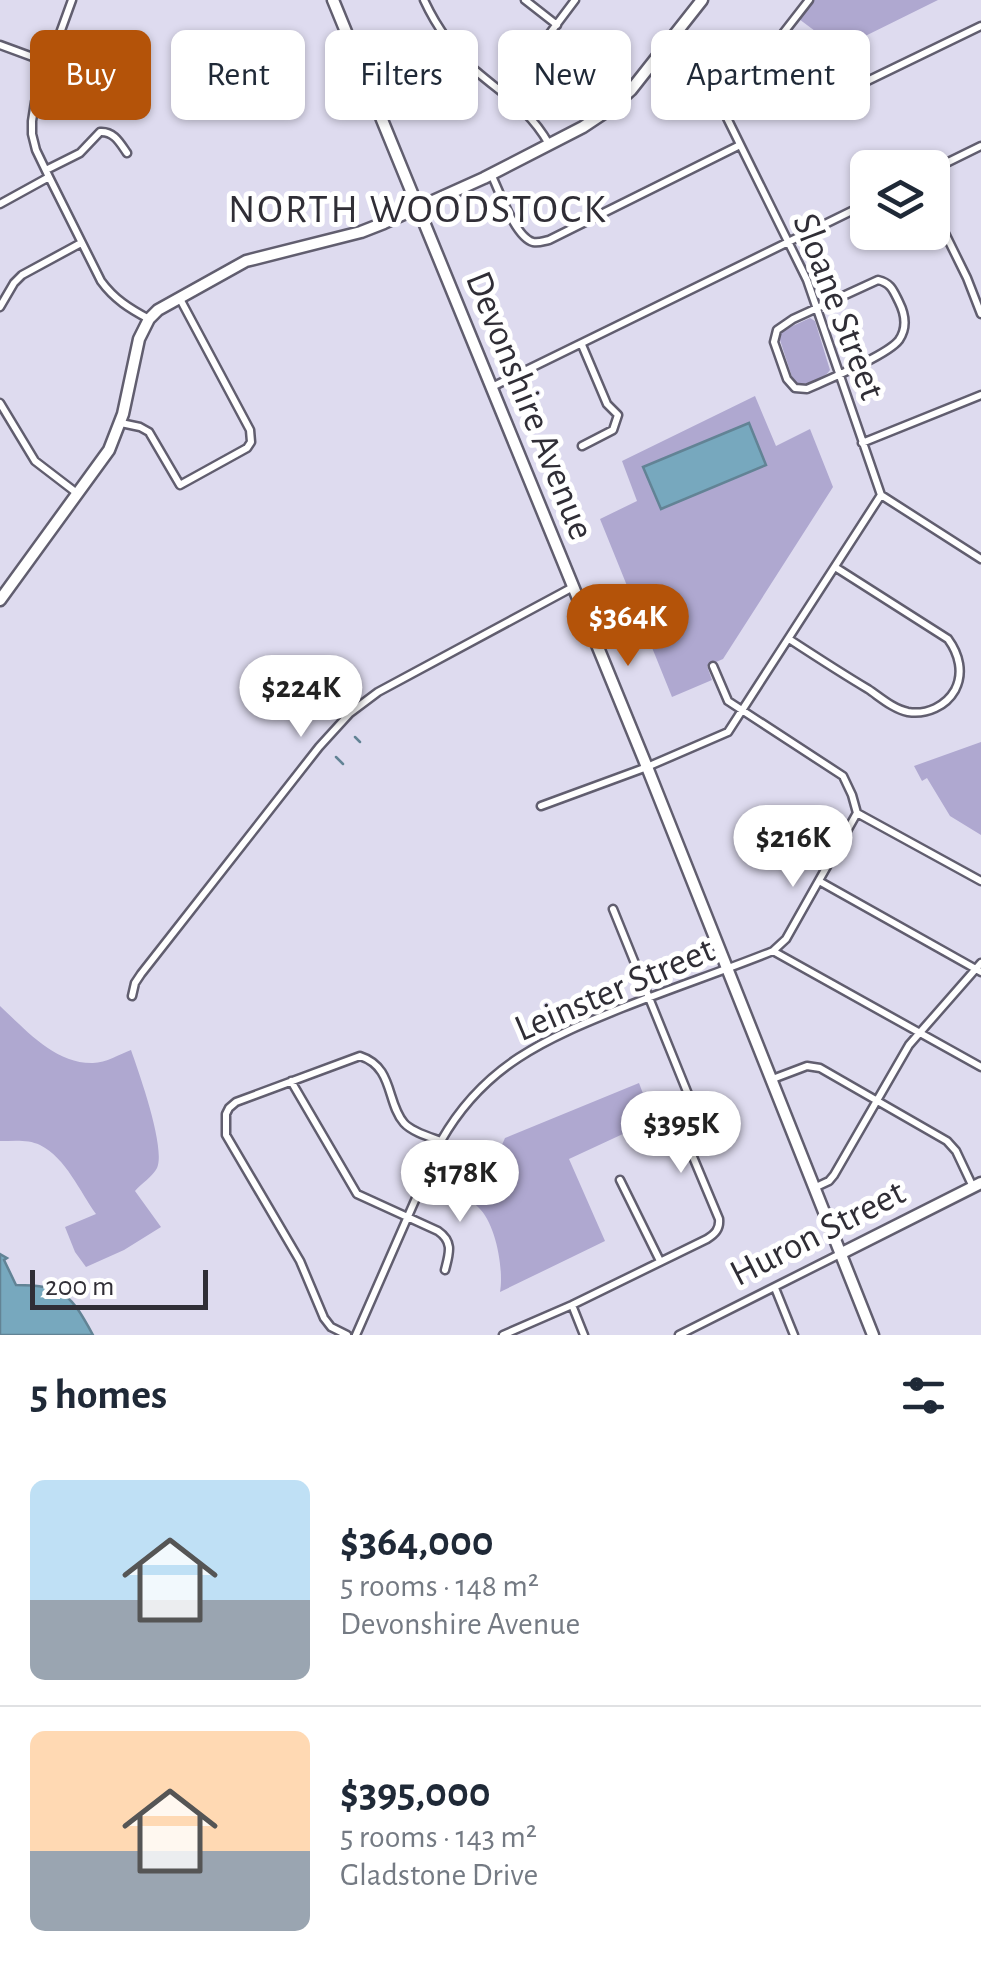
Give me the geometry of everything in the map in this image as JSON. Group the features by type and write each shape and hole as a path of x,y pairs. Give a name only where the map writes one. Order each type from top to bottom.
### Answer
{"main road":[{"name":"Devonshire Avenue","path":"332,0 646,766 873,1335"},
{"path":"680,30 702,0"},
{"path":"0,600 103,460 121,423 136,348 149,319 158,310 260,256 360,232 550,145 610,109 651,67"},
{"name":"Huron Street","path":"840,1254 977,1185"}],"street":[{"path":"61,30 72,0"},
{"path":"424,0 472,67 498,87"},
{"path":"525,0 557,25"},
{"path":"553,30 575,0"},
{"path":"786,30 809,0"},
{"path":"870,80 981,26"},
{"path":"0,45 30,56"},
{"path":"32,120 34,142 81,243 109,292 149,319"},
{"path":"533,120 550,145"},
{"name":"Sloane Street","path":"727,120 807,280 881,494"},
{"path":"0,204 80,153 102,132 118,140 127,154"},
{"path":"491,174 519,231 536,242 550,240 740,145"},
{"path":"950,161 981,146"},
{"path":"491,388 850,211"},
{"path":"0,307 24,274 81,243"},
{"path":"950,244 981,314"},
{"path":"878,280 886,282 904,313 904,330 897,342 883,352 839,374 807,389 795,388 787,379 774,333 780,326 878,280"},
{"path":"121,423 149,432 180,485 247,448 252,438 178,297"},
{"path":"582,345 607,404 618,415 614,430 582,446"},
{"path":"862,443 981,394"},
{"path":"0,403 35,461 78,494"},
{"path":"541,806 720,737 731,728 881,494 981,558"},
{"path":"788,639 905,712 928,711 952,696 960,666 947,639 835,567"},
{"path":"132,996 134,983 350,713 378,692 573,588"},
{"path":"713,666 725,697 742,712 839,772 848,784 857,812 981,881"},
{"name":"Leinster Street","path":"356,1335 442,1141 475,1094 515,1058 539,1043 773,951 786,939 857,812"},
{"path":"814,1188 834,1175 919,1032 979,968 819,881"},
{"path":"503,1335 713,1235 719,1224 694,1158 688,1094 613,910"},
{"path":"773,951 981,1067"},
{"path":"347,1335 331,1327 324,1318 300,1261 226,1135 229,1108 249,1096 360,1056 368,1058 382,1072 404,1123 442,1141"},
{"path":"770,1080 813,1066 947,1141 977,1185"},
{"path":"291,1081 355,1191 447,1238 450,1247 445,1270"},
{"path":"620,1180 660,1261"},
{"name":"Huron Street","path":"679,1335 840,1254"},
{"path":"775,1288 794,1335"},
{"path":"572,1305 584,1335"}],"shaded area":[{"path":"813,0 938,0 870,34 870,30 814,30 799,19"},
{"path":"810,318 815,321 830,370 817,380 800,385 793,380 779,337 782,331"},
{"path":"755,396 776,446 810,429 833,487 723,659 707,666 712,680 672,697 600,519 637,501 622,461"},
{"path":"981,742 981,835 950,816 927,778 922,781 914,766"},
{"path":"0,1006 42,1044 66,1058 98,1063 131,1050 140,1075 159,1158 155,1171 135,1191 161,1227 86,1267 65,1227 96,1214 72,1176 40,1145 0,1141"},
{"path":"639,1083 653,1120 569,1159 605,1241 500,1292 500,1260 490,1224 469,1199 434,1184 442,1167 484,1185 505,1138"}],"water":[{"path":"749,423 766,465 661,509 643,467"},
{"path":"0,1254 7,1258 4,1260 16,1285 45,1287 64,1295 93,1335 0,1335"}],"waterway":[{"path":"355,737 360,742"},
{"path":"336,757 343,764"}],"district":[{"name":"NORTH WOODSTOCK","path":"418,208"}]}
